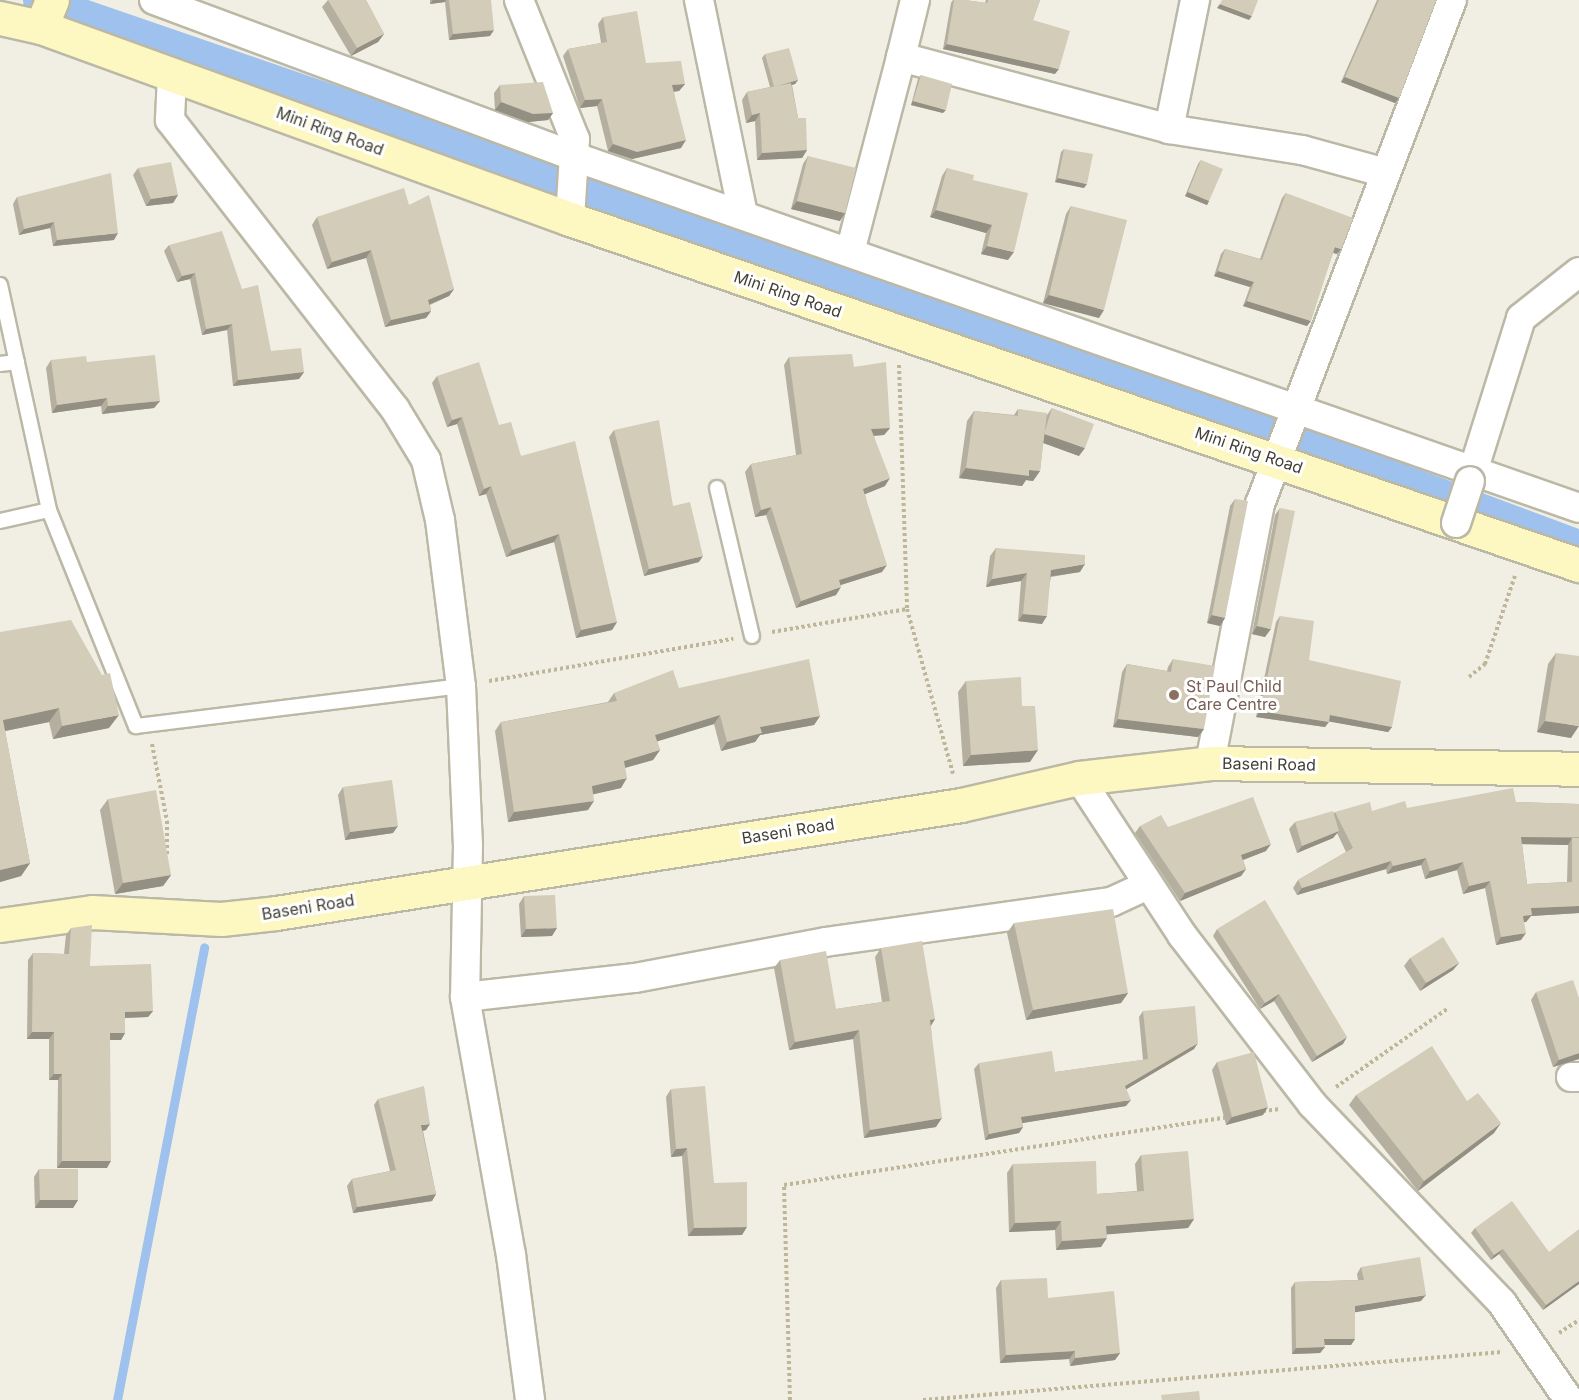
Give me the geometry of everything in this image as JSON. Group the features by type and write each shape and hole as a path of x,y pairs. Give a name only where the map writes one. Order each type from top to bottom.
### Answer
{"main road":[{"name":"Mini Ring Road","path":"0,18 45,17 172,74 571,212 903,334 1276,455 1579,565"},
{"name":"Baseni Road","path":"0,925 92,912 221,919 962,805 1079,778 1210,763 1579,769"}],"street":[{"path":"154,0 577,163 743,214 1472,476 1579,508"},
{"path":"519,0 575,139 577,163 571,212"},
{"path":"699,0 743,214"},
{"path":"850,252 915,0"},
{"path":"1169,129 1195,0"},
{"path":"1210,763 1260,504 1276,455 1452,0"},
{"path":"901,57 1169,129 1302,150 1386,173"},
{"path":"172,74 170,120 395,409 426,460 440,520 461,686 466,880 465,997 530,1400"},
{"path":"1455,521 1472,476 1521,318 1579,272"},
{"path":"1079,778 1148,885 1312,1104 1502,1303 1569,1400"},
{"path":"465,997 635,978 825,942 1111,902 1148,885"}],"lane":[{"path":"0,285 49,510 136,726 461,686"},
{"path":"0,364 17,362"},
{"path":"717,488 752,636"},
{"path":"0,521 49,510"}],"path":[{"path":"903,334 896,387 907,609 962,805"},
{"path":"1469,677 1485,664 1528,546"},
{"path":"461,686 907,609"},
{"path":"148,724 167,821 166,868"},
{"path":"1253,1113 1312,1104 1447,1009"},
{"path":"790,1400 784,1185 1242,1115"},
{"path":"922,1400 1533,1350"}],"building":[{"path":"328,0 366,0 384,34 357,48"},
{"path":"449,0 491,0 494,30 453,34"},
{"path":"954,0 987,3 988,0 1040,0 1033,20 1070,31 1059,69 947,44"},
{"path":"1222,0 1258,0 1252,16 1220,4"},
{"path":"1379,0 1436,0 1399,98 1345,77"},
{"path":"637,11 646,63 681,61 685,84 672,85 686,140 637,152 613,144 602,99 585,100 568,49 607,42 603,17"},
{"path":"789,48 798,80 774,87 765,54"},
{"path":"921,75 952,84 946,110 913,101"},
{"path":"543,82 553,113 533,114 501,102 500,85"},
{"path":"791,83 798,118 806,118 807,150 762,153 760,113 752,115 747,92"},
{"path":"1064,149 1093,154 1087,184 1058,178"},
{"path":"808,156 856,168 845,213 797,201"},
{"path":"1201,160 1223,169 1209,201 1188,192"},
{"path":"171,162 178,195 151,199 138,168"},
{"path":"947,168 974,175 973,180 1028,193 1014,252 987,246 992,225 936,210"},
{"path":"111,173 118,233 57,240 54,222 24,229 17,197"},
{"path":"404,188 409,205 429,195 454,289 428,300 431,311 391,320 371,250 332,262 317,217"},
{"path":"1286,193 1353,218 1341,249 1335,247 1311,321 1247,301 1254,282 1218,271 1225,249 1262,260"},
{"path":"1071,206 1127,220 1104,310 1049,295"},
{"path":"222,231 242,289 258,285 271,351 301,348 304,372 238,380 232,324 206,329 195,273 182,276 169,245"},
{"path":"852,354 854,367 886,362 890,428 871,429 890,478 863,489 887,565 839,580 841,587 801,601 771,507 761,510 751,464 802,454 789,357"},
{"path":"155,355 160,401 108,406 107,398 57,405 51,360 86,356 87,362"},
{"path":"479,362 499,425 511,422 521,456 575,441 617,622 581,630 559,534 512,550 491,486 484,489 462,417 452,420 437,376"},
{"path":"1052,408 1094,424 1085,448 1044,434"},
{"path":"1018,409 1047,413 1040,471 1029,470 1029,476 966,468 974,411 1018,416"},
{"path":"659,420 673,506 690,502 703,556 649,569 614,430"},
{"path":"1235,499 1248,501 1225,618 1212,615"},
{"path":"1280,508 1295,511 1271,629 1257,626"},
{"path":"996,548 1085,555 1085,564 1051,570 1047,616 1023,614 1027,573 992,579"},
{"path":"1280,616 1314,621 1309,660 1401,681 1392,727 1330,715 1329,722 1260,711"},
{"path":"71,620 102,675 110,673 119,715 62,726 59,708 3,720 30,863 0,870 0,632"},
{"path":"1556,653 1579,656 1579,726 1545,721"},
{"path":"809,659 820,716 760,727 762,733 727,742 720,715 655,735 660,750 624,761 627,778 592,786 594,801 514,812 501,722 617,701 614,693 673,670 679,688"},
{"path":"1173,659 1215,666 1204,729 1118,719 1127,664 1171,672"},
{"path":"1021,677 1022,706 1035,706 1038,750 971,755 966,681"},
{"path":"392,780 398,826 350,832 343,787"},
{"path":"1513,788 1516,802 1579,804 1579,837 1521,837 1527,884 1572,882 1572,838 1579,838 1579,906 1531,908 1532,915 1523,916 1526,933 1501,937 1490,881 1469,886 1463,862 1430,871 1426,858 1393,866 1391,861 1302,888 1298,880 1353,848 1335,812 1370,802 1372,811 1405,801 1407,808"},
{"path":"156,790 171,875 123,883 108,799"},
{"path":"1253,797 1271,844 1241,855 1246,869 1185,893 1140,826 1161,815 1168,827"},
{"path":"1333,811 1339,831 1302,846 1295,822"},
{"path":"555,895 557,928 526,929 524,896"},
{"path":"1265,900 1347,1037 1317,1056 1279,994 1265,1003 1217,929"},
{"path":"1113,909 1128,993 1033,1010 1014,923"},
{"path":"92,925 90,966 151,964 153,1011 125,1012 125,1033 110,1033 111,1161 62,1161 62,1074 54,1074 54,1032 32,1032 33,953 69,954 71,928"},
{"path":"1443,937 1459,963 1426,983 1410,958"},
{"path":"922,941 935,1019 930,1020 942,1118 870,1130 859,1030 795,1042 780,960 826,951 836,1009 890,1001 881,948"},
{"path":"1573,980 1579,998 1579,1053 1559,1060 1536,992"},
{"path":"1195,1006 1198,1043 1125,1086 1131,1100 1021,1117 1023,1127 989,1134 979,1063 1052,1051 1055,1072 1148,1059 1143,1011"},
{"path":"1432,1046 1467,1101 1478,1093 1501,1123 1424,1181 1356,1095"},
{"path":"1254,1052 1268,1107 1232,1117 1217,1062"},
{"path":"424,1086 430,1124 421,1125 436,1194 357,1207 352,1179 396,1170 378,1099"},
{"path":"705,1086 714,1183 747,1182 747,1227 694,1228 687,1148 676,1149 671,1089"},
{"path":"1188,1151 1194,1219 1106,1226 1107,1238 1062,1241 1061,1221 1015,1223 1013,1164 1096,1161 1097,1194 1144,1191 1141,1155"},
{"path":"39,1169 78,1169 78,1200 40,1200"},
{"path":"1512,1201 1549,1252 1579,1229 1579,1281 1546,1305 1503,1249 1494,1255 1475,1228"},
{"path":"1420,1257 1426,1295 1355,1306 1355,1339 1324,1339 1325,1347 1296,1348 1295,1282 1364,1280 1361,1267"},
{"path":"1047,1278 1048,1298 1114,1291 1120,1353 1075,1358 1075,1351 1006,1355 1001,1280"},
{"path":"1199,1391 1200,1400 1162,1400 1161,1395"}],"waterway":[{"path":"39,0 1041,345 1579,546"},
{"path":"117,1400 204,947"}],"place":[{"name":"St Paul Child Care Centre","path":"1174,695"}]}
